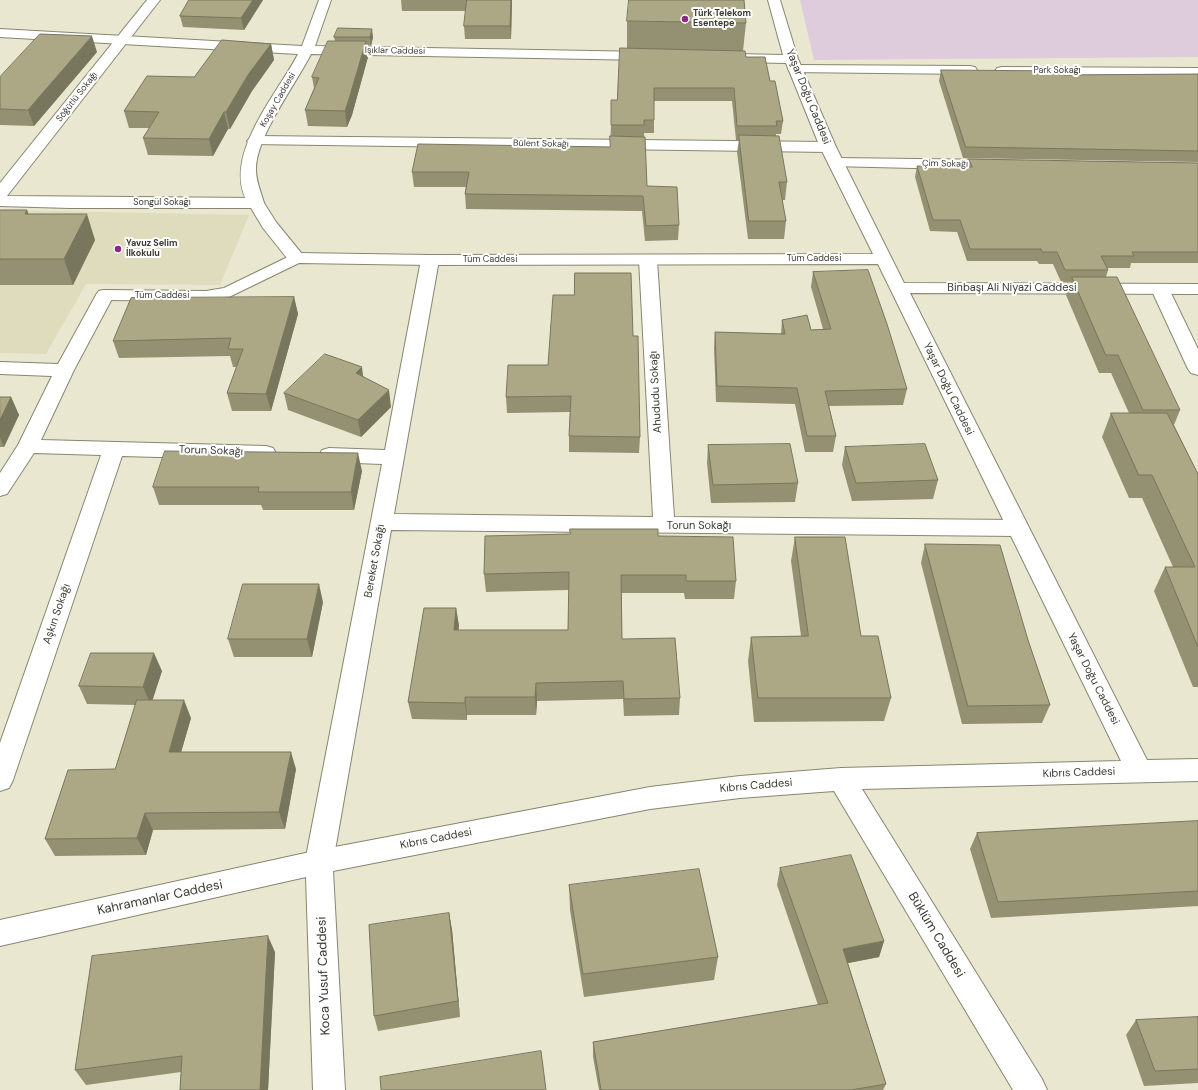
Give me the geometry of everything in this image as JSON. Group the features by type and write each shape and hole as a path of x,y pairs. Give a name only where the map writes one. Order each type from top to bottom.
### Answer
{"street":[{"name":"Söğütlü Sokağı","path":"0,194 154,0"},
{"name":"Koşay Caddesi","path":"256,203 248,178 248,165 255,141 307,50 315,32 325,0"},
{"name":"Yaşar Doğu Caddesi","path":"774,0 793,64 832,155 1139,771"},
{"name":"Işıklar Caddesi","path":"0,33 307,50 664,56"},
{"path":"719,57 793,64"},
{"name":"Park Sokağı","path":"793,64 1194,72"},
{"path":"1194,72 1198,84"},
{"name":"Bülent Sokağı","path":"255,141 832,155"},
{"name":"Çim Sokağı","path":"832,155 1017,165"},
{"name":"Songül Sokağı","path":"0,201 84,204 256,203"},
{"path":"256,203 269,224 296,258"},
{"name":"Tüm Caddesi","path":"64,370 105,295 206,296 229,292 296,258 430,260 883,259"},
{"name":"Bereket Sokağı","path":"319,862 430,260"},
{"name":"Ahududu Sokağı","path":"648,260 664,525"},
{"name":"Binbaşı Ali Niyazi Caddesi","path":"899,288 1198,289"},
{"path":"1160,289 1198,369"},
{"path":"0,368 64,370 28,446 0,489"},
{"name":"Torun Sokağı","path":"28,446 285,454"},
{"name":"Aşkın Sokağı","path":"0,780 114,448"},
{"path":"308,454 394,457"},
{"name":"Torun Sokağı","path":"382,522 1017,528"},
{"name":"Kıbrıs Caddesi","path":"319,862 555,815 650,798 740,787 841,779 1198,770"},
{"name":"Büklüm Caddesi","path":"841,779 1031,1090"},
{"name":"Kahramanlar Caddesi","path":"0,933 319,862"},
{"name":"Koca Yusuf Caddesi","path":"319,862 329,1090"}],"shaded area":[{"path":"800,0 1198,0 1198,57 814,60"},
{"name":"Yavuz Selim İlkokulu","path":"0,210 249,215 220,285 86,284 46,354 0,353"}],"building":[{"path":"189,0 253,0 241,18 180,16"},
{"path":"467,0 511,0 510,26 464,26"},
{"name":"Türk Telekom Esentepe","path":"629,0 744,0 746,23 627,21"},
{"path":"338,28 372,29 370,37 334,37"},
{"path":"40,34 92,36 28,110 0,109 0,77"},
{"path":"222,40 271,44 248,75 226,112 224,112 209,139 143,138 159,112 124,111 147,76 194,77"},
{"path":"328,41 366,41 345,111 305,110 319,78 312,77"},
{"path":"620,48 745,51 746,57 765,57 770,81 775,81 783,121 776,121 777,126 737,126 734,88 654,88 654,120 644,120 644,125 611,125 611,100 617,100"},
{"path":"941,70 1062,71 1064,75 1198,74 1198,151 966,147"},
{"path":"739,135 779,136 787,182 779,182 786,221 749,221"},
{"path":"610,136 645,137 647,186 677,187 679,225 646,226 643,196 465,194 469,172 412,172 418,144 610,147"},
{"path":"969,159 1198,163 1198,252 1132,252 1134,256 1101,256 1108,270 1065,270 1057,252 1042,252 1041,249 970,249 960,220 933,220 917,166 972,167"},
{"path":"0,210 27,210 25,214 87,214 64,259 0,259"},
{"path":"868,270 887,324 907,389 825,391 836,436 807,436 797,388 717,386 715,332 785,334 782,320 807,315 811,330 831,329 813,272"},
{"path":"575,273 631,273 633,336 638,336 640,437 569,436 571,396 506,397 508,365 548,365 553,295 574,295"},
{"path":"1072,277 1117,277 1180,410 1143,410 1118,355 1106,355"},
{"path":"294,297 266,394 227,393 243,349 228,349 231,338 113,341 131,298"},
{"path":"325,354 362,367 356,373 389,390 358,420 284,393"},
{"path":"0,397 11,397 0,420"},
{"path":"1111,413 1167,413 1198,474 1198,647 1165,567 1195,567 1152,475 1139,475"},
{"path":"790,444 798,483 713,485 708,445"},
{"path":"925,444 938,480 856,483 845,447"},
{"path":"165,451 358,453 351,492 258,492 259,487 153,487"},
{"path":"570,529 658,529 658,536 733,537 736,581 686,581 686,575 621,575 622,639 675,638 680,698 624,699 623,681 536,683 535,697 465,697 465,703 408,702 424,608 456,608 454,630 568,630 569,572 484,574 485,536 570,534"},
{"path":"795,537 845,537 861,636 878,636 891,698 758,698 751,637 808,636"},
{"path":"925,544 1000,545 1028,640 1050,705 968,706"},
{"path":"243,584 319,584 307,639 228,639"},
{"path":"91,653 154,653 143,687 79,686"},
{"path":"137,700 184,700 169,752 291,752 279,812 145,813 137,838 45,839 68,770 115,769"},
{"path":"1198,821 1198,891 998,902 977,833"},
{"path":"851,855 884,941 843,949 886,1084 851,1090 601,1090 593,1042 828,1003 780,868"},
{"path":"699,869 718,957 583,974 569,885"},
{"path":"449,913 458,1001 374,1016 369,925"},
{"path":"268,936 260,1090 180,1090 182,1056 75,1070 92,956"},
{"path":"1198,1017 1198,1069 1155,1071 1136,1020"},
{"path":"541,1051 546,1090 381,1090 380,1077"}],"place":[{"name":"Türk Telekom Esentepe","path":"685,19"},
{"name":"Yavuz Selim İlkokulu","path":"118,249"}]}
